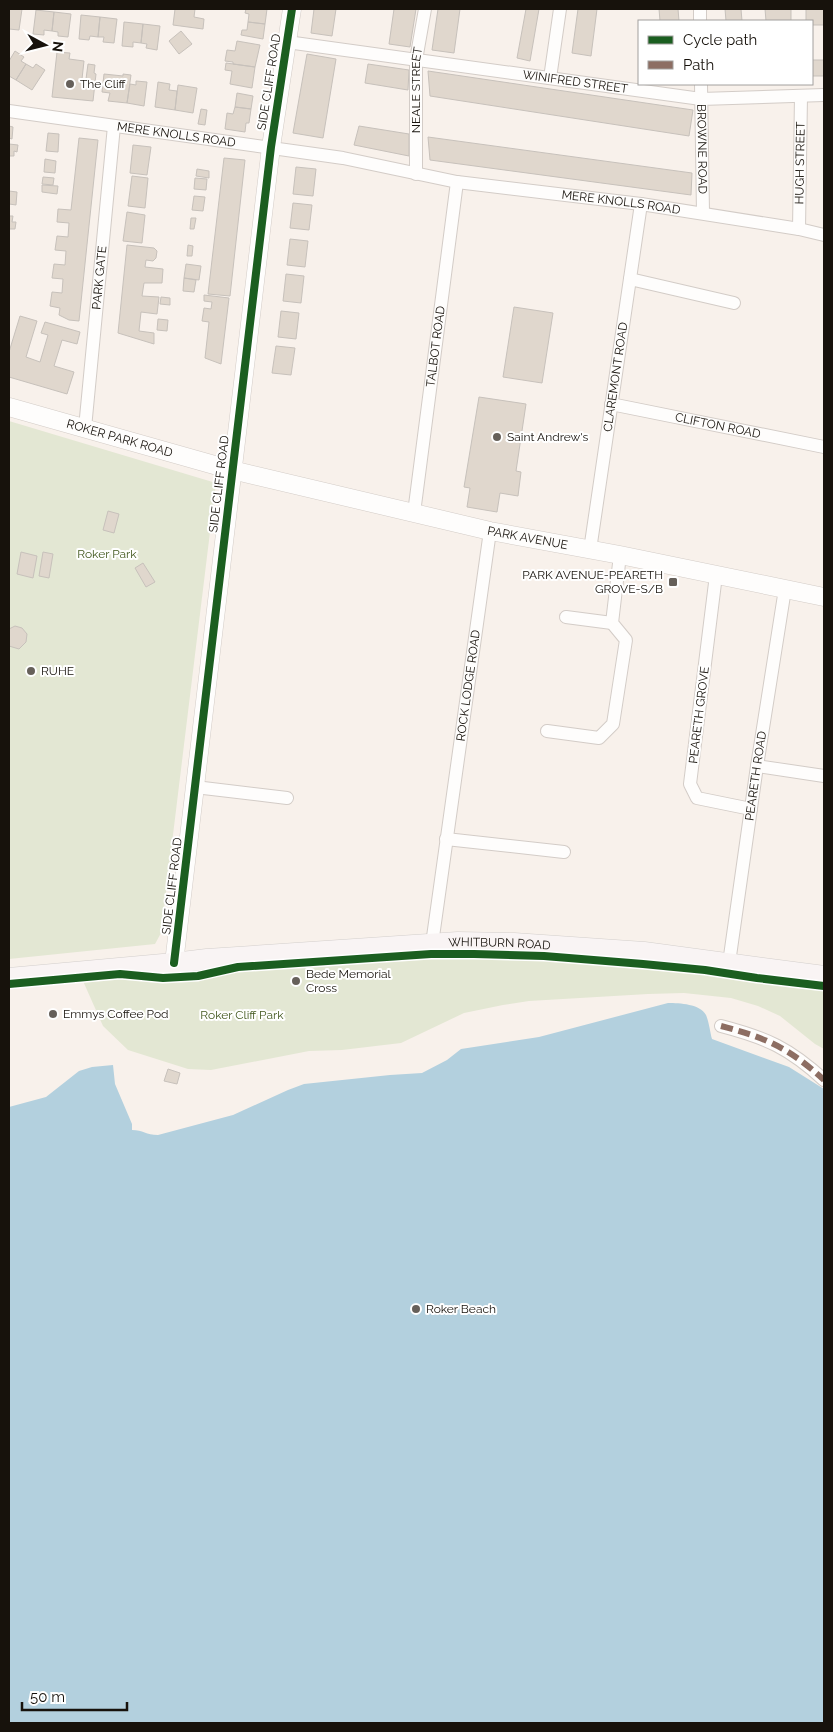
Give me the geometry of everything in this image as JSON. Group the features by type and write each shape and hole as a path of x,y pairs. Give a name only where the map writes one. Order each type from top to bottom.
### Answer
{"main road":[{"name":"WHITBURN ROAD","path":"9,978 207,959 458,942 514,943 635,951 824,976"}],"street":[{"name":"SIDE CLIFF ROAD","path":"174,963 271,147 292,9"},
{"name":"NEALE STREET","path":"416,174 416,60 425,9"},
{"path":"550,78 560,9"},
{"name":"WINIFRED STREET","path":"287,42 701,99 824,95"},
{"name":"BROWNE ROAD","path":"701,85 703,213"},
{"name":"HUGH STREET","path":"799,229 801,96"},
{"name":"MERE KNOLLS ROAD","path":"9,111 271,147 343,158 456,182 642,204 799,229 824,235"},
{"name":"PARK GATE","path":"85,428 114,126"},
{"name":"TALBOT ROAD","path":"414,513 456,182"},
{"name":"CLAREMONT ROAD","path":"590,550 642,204"},
{"path":"630,279 734,303"},
{"name":"CLIFTON ROAD","path":"611,404 824,447"},
{"name":"ROKER PARK ROAD","path":"9,408 232,470"},
{"name":"PARK AVENUE","path":"232,470 490,531 620,555 824,598"},
{"name":"ROCK LODGE ROAD","path":"432,944 490,531"},
{"path":"612,623 620,555"},
{"name":"PEARETH GROVE","path":"716,575 690,784 697,798 751,809"},
{"name":"PEARETH ROAD","path":"729,963 785,589"},
{"path":"547,731 599,738 613,724 626,640 612,623 566,617"},
{"path":"757,766 824,776"},
{"path":"195,787 287,798"},
{"path":"446,839 564,852"},
{"path":"721,1026 749,1033 776,1044 802,1060 824,1080"}],"green space":[{"name":"Roker Park","path":"9,421 216,483 161,933 155,944 9,959"},
{"name":"Roker Cliff Park","path":"431,954 534,956 602,960 704,970 824,986 824,1049 780,1016 758,1006 731,998 684,993 648,994 529,1001 503,1005 464,1013 401,1043 342,1050 309,1051 211,1070 188,1069 128,1050 103,1026 83,981 120,974 163,978 197,976 238,967"}],"water":[{"name":"Roker Beach","path":"668,1003 678,1003 699,1008 706,1015 712,1039 789,1067 824,1089 824,1723 9,1723 9,1107 46,1097 79,1071 92,1067 113,1065 115,1084 132,1124 132,1130 158,1135 233,1115 304,1084 422,1073 447,1060 461,1049 539,1037"}],"building":[{"path":"9,9 22,9 19,30 9,29"},
{"path":"175,9 195,9 194,17 204,19 203,29 173,25"},
{"path":"246,9 267,9 265,24 248,22 249,14 245,13"},
{"path":"314,9 336,9 332,36 311,33"},
{"path":"394,9 416,9 410,47 389,44"},
{"path":"438,9 460,9 454,53 432,50"},
{"path":"526,9 539,9 530,61 517,58"},
{"path":"578,9 597,9 591,56 572,53"},
{"path":"659,9 678,9 679,20 660,20"},
{"path":"725,9 741,9 742,20 726,20"},
{"path":"765,9 791,9 791,20 766,20"},
{"path":"806,9 824,9 824,25 813,25 813,20 806,20"},
{"path":"36,10 54,12 52,31 44,30 44,35 33,34"},
{"path":"54,12 71,14 68,37 58,36 58,32 52,31"},
{"path":"81,15 100,17 98,37 90,36 89,40 79,39"},
{"path":"100,17 117,19 114,43 103,42 104,37 98,37"},
{"path":"124,22 143,24 141,43 133,42 133,47 122,46"},
{"path":"248,22 265,24 263,39 241,35 242,30 247,30"},
{"path":"143,24 160,26 157,50 146,48 147,44 141,43"},
{"path":"181,31 192,44 179,54 169,41"},
{"path":"237,41 260,45 255,67 225,61 227,50 235,51"},
{"path":"15,51 24,57 21,61 26,64 16,80 9,76 9,61"},
{"path":"57,52 70,53 69,59 84,61 82,79 86,79 88,64 95,65 93,101 52,97"},
{"path":"307,54 336,59 323,138 293,133"},
{"path":"813,60 824,60 824,76 813,76"},
{"path":"226,63 255,67 252,88 230,84 232,71 225,70"},
{"path":"26,64 33,68 36,64 45,70 32,90 16,80"},
{"path":"368,64 409,70 408,90 365,83"},
{"path":"428,71 693,110 689,136 430,96"},
{"path":"104,74 131,75 127,103 108,101 110,93 102,92"},
{"path":"136,81 147,82 144,106 127,103 130,84 136,85"},
{"path":"158,82 170,84 169,90 177,91 175,110 155,107"},
{"path":"178,85 197,88 193,113 175,110"},
{"path":"237,93 253,96 251,109 235,107"},
{"path":"235,107 251,109 249,123 246,123 245,132 225,129 227,113 233,114"},
{"path":"201,109 207,110 205,125 198,124"},
{"path":"9,126 13,127 12,139 9,138"},
{"path":"359,126 409,134 409,156 354,145"},
{"path":"48,133 59,134 58,152 46,151"},
{"path":"428,137 692,173 691,195 430,160"},
{"path":"79,138 98,140 79,321 69,320 59,315 60,308 50,306 52,292 62,293 63,279 52,278 54,264 65,265 66,251 55,250 57,236 68,237 69,223 57,222 58,209 71,210"},
{"path":"9,144 18,145 17,152 14,151 14,156 9,156"},
{"path":"133,145 151,147 147,175 130,173"},
{"path":"224,158 245,160 230,296 208,294"},
{"path":"45,159 56,161 55,173 44,172"},
{"path":"296,167 316,169 313,196 293,194"},
{"path":"197,169 209,171 209,178 196,176"},
{"path":"132,176 148,178 145,208 128,206"},
{"path":"43,177 54,178 53,185 42,184"},
{"path":"195,178 207,179 206,190 194,189"},
{"path":"42,185 58,186 57,194 42,192"},
{"path":"9,191 17,192 16,205 9,204"},
{"path":"194,196 205,197 203,211 192,210"},
{"path":"293,203 312,205 309,230 290,228"},
{"path":"127,212 145,215 142,243 123,241"},
{"path":"9,216 13,216 12,222 16,222 15,229 9,229"},
{"path":"191,218 196,218 194,229 190,229"},
{"path":"290,239 308,241 305,267 287,265"},
{"path":"127,245 154,248 157,251 156,258 153,261 146,260 145,267 163,269 162,283 144,283 142,296 159,297 157,314 141,312 139,331 154,333 154,344 118,333"},
{"path":"188,245 193,246 192,256 187,256"},
{"path":"186,264 201,266 199,280 184,278"},
{"path":"286,274 304,276 301,303 283,301"},
{"path":"184,278 196,280 194,292 183,291"},
{"path":"204,295 229,298 221,364 205,358 209,322 202,321 204,308 211,309 212,302 204,301"},
{"path":"161,297 170,298 170,305 160,304"},
{"path":"514,307 553,313 542,383 503,377"},
{"path":"281,311 299,313 296,339 278,337"},
{"path":"20,316 37,321 26,357 40,362 48,335 41,333 45,322 80,332 77,344 62,340 54,366 74,372 67,394 9,377 9,352"},
{"path":"158,319 168,320 167,331 157,330"},
{"path":"276,346 295,348 291,375 272,373"},
{"name":"Saint Andrew's","path":"479,397 526,404 516,471 521,472 518,496 500,493 497,512 467,507 470,488 464,487"},
{"path":"108,511 119,514 114,533 103,530"},
{"path":"21,552 37,556 33,578 17,574"},
{"path":"43,552 53,554 49,578 39,576"},
{"path":"143,563 155,582 146,587 135,568"},
{"path":"15,626 22,628 27,634 26,642 19,649 9,646 9,629"},
{"path":"168,1069 180,1073 177,1084 164,1081"}],"marked path":[{"path":"721,1026 752,1035 777,1046 800,1060 824,1080"}],"cycle path":[{"path":"174,963 271,147 292,9"},
{"path":"9,984 120,974 163,978 198,976 238,967 431,954 474,954 544,956 643,964 705,970 824,986"}],"place":[{"name":"The Cliff","path":"70,84"},
{"name":"Saint Andrew's","path":"497,437"},
{"name":"PARK AVENUE-PEARETH GROVE-S/B","path":"673,582"},
{"name":"RUHE","path":"31,671"},
{"name":"Bede Memorial Cross","path":"296,981"},
{"name":"Emmys Coffee Pod","path":"53,1014"},
{"name":"Roker Beach","path":"416,1309"}]}
